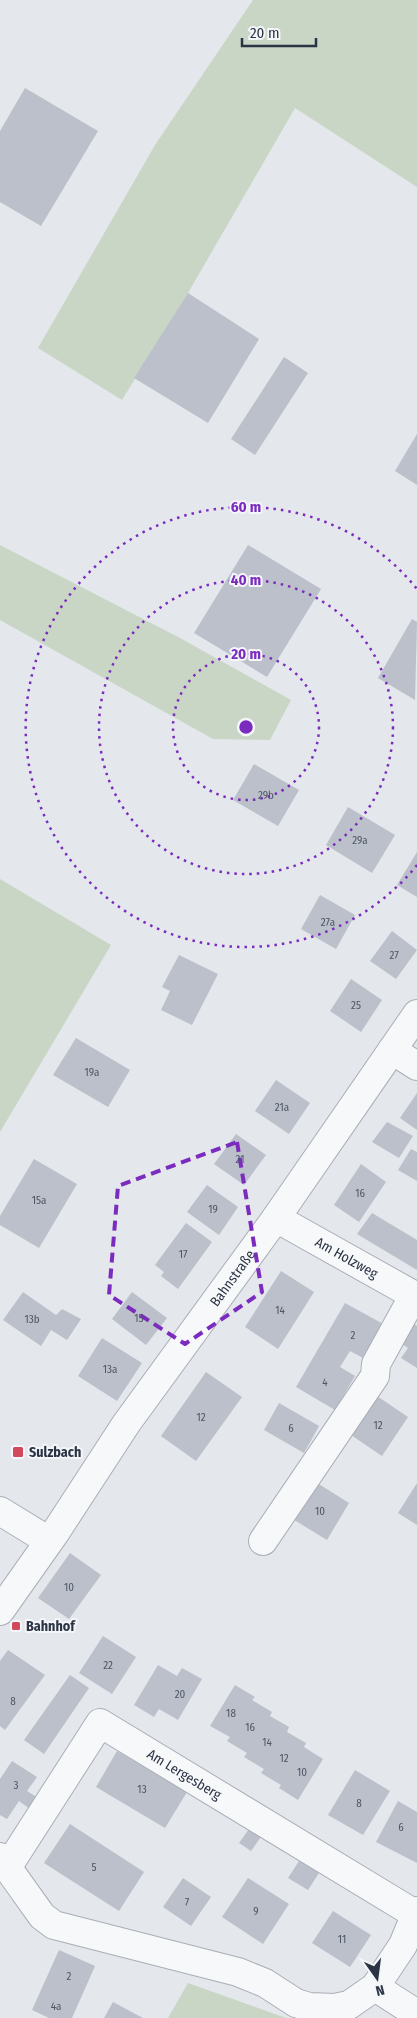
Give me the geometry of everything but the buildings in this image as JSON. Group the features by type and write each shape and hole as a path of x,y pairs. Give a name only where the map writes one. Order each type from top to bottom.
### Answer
{"street":[{"name":"Bahnstraße","path":"0,1611 49,1541 126,1424 276,1218 417,1014"},
{"path":"392,1050 417,1066"},
{"name":"Am Holzweg","path":"276,1218 415,1296"},
{"path":"263,1541 375,1376 376,1364 415,1296"},
{"path":"0,1511 49,1541"},
{"name":"Am Lergesberg","path":"100,1723 416,1913 410,1950 375,1987 349,2004 335,2008 309,2007 296,2003 260,1980 238,1972 54,1925 42,1916 4,1862 100,1723"},
{"path":"375,1987 417,2014"}],"highlighted area":[{"path":"237,1142 262,1292 185,1344 109,1295 118,1186"}],"green space":[{"path":"253,0 417,0 417,187 295,108 188,293 122,400 38,348 155,145"},
{"path":"0,545 180,638 291,700 270,740 213,739 0,620"},
{"path":"0,879 111,945 0,1132"},
{"path":"188,1983 286,2018 168,2018"}],"place":[{"name":"Sulzbach","path":"18,1452"},
{"name":"Bahnhof","path":"16,1626"}]}
